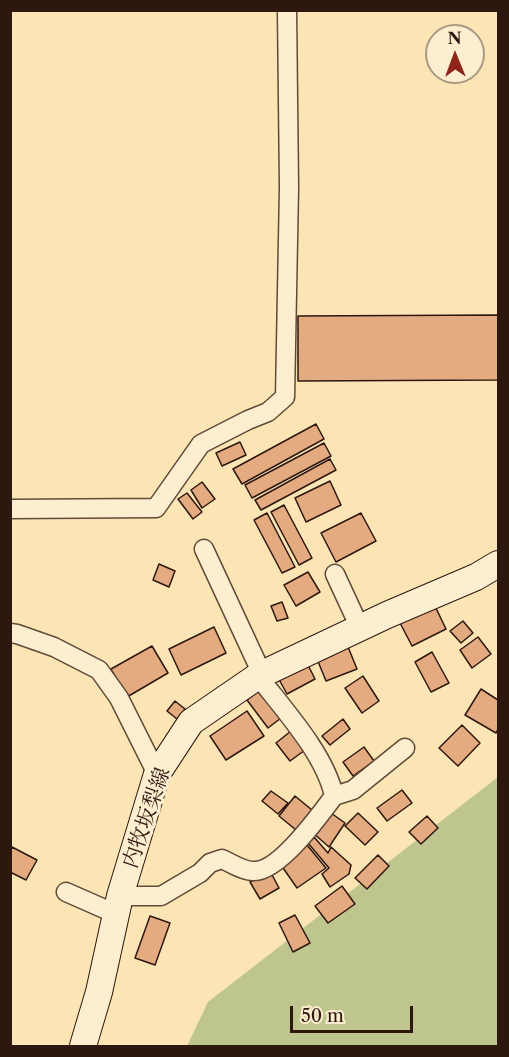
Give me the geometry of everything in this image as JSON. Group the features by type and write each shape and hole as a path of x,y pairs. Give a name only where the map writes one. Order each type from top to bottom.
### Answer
{"main road":[{"name":"内牧坂梨線","path":"83,1047 99,992 118,905 158,774 191,722 260,675 476,577 498,564"}],"street":[{"path":"10,509 156,508 201,444 268,412 285,397 288,188 287,10"},
{"path":"204,549 260,675 322,764 334,795"},
{"path":"335,574 360,628"},
{"path":"10,633 54,647 99,670 119,698 158,774"},
{"path":"66,892 118,905 161,896 200,873 210,863 222,859 254,872 271,865 319,817 334,795 353,790 405,748"}],"green space":[{"path":"498,777 498,1046 187,1046 208,1002"}],"building":[{"path":"498,315 498,380 298,381 298,316"},
{"path":"316,424 324,439 242,484 233,469"},
{"path":"240,442 246,455 222,466 216,453"},
{"path":"324,443 331,456 252,498 245,485"},
{"path":"330,459 336,470 261,510 255,500"},
{"path":"330,481 341,505 306,522 295,498"},
{"path":"202,482 215,499 202,508 191,490"},
{"path":"187,493 202,512 193,519 178,499"},
{"path":"284,505 312,558 299,565 271,512"},
{"path":"267,513 295,567 282,573 254,520"},
{"path":"361,513 376,541 336,562 321,533"},
{"path":"159,564 175,571 169,587 153,580"},
{"path":"308,572 320,592 296,606 284,585"},
{"path":"282,602 288,618 277,621 271,606"},
{"path":"433,602 446,629 412,646 398,619"},
{"path":"463,621 473,633 461,643 450,631"},
{"path":"214,627 226,653 181,675 169,649"},
{"path":"478,637 491,654 472,668 460,650"},
{"path":"346,642 357,669 326,681 315,654"},
{"path":"152,646 168,673 127,697 111,669"},
{"path":"432,652 449,683 431,692 415,662"},
{"path":"305,659 315,679 287,694 276,674"},
{"path":"363,676 379,701 362,713 345,688"},
{"path":"481,689 498,700 496,733 465,715"},
{"path":"260,690 281,718 268,728 247,700"},
{"path":"175,701 185,709 177,719 167,711"},
{"path":"247,711 264,736 226,760 210,736"},
{"path":"343,719 350,729 330,745 322,736"},
{"path":"462,725 480,743 458,766 439,748"},
{"path":"291,731 305,750 290,761 276,743"},
{"path":"364,747 374,761 353,776 343,762"},
{"path":"402,790 412,803 387,821 377,808"},
{"path":"271,791 288,803 278,814 262,801"},
{"path":"295,796 312,810 296,830 279,816"},
{"path":"331,813 345,823 329,847 312,832"},
{"path":"358,813 378,832 365,845 345,826"},
{"path":"427,816 438,828 421,844 409,832"},
{"path":"314,837 328,853 331,847 351,865 349,874 330,887 322,874 329,868 308,843"},
{"path":"307,845 326,868 297,888 281,865"},
{"path":"12,847 37,860 26,880 10,872"},
{"path":"378,855 389,866 367,889 355,878"},
{"path":"270,871 279,888 260,899 250,882"},
{"path":"342,886 355,904 328,923 315,906"},
{"path":"295,915 310,943 293,952 279,923"},
{"path":"150,916 170,923 155,965 135,958"}]}
